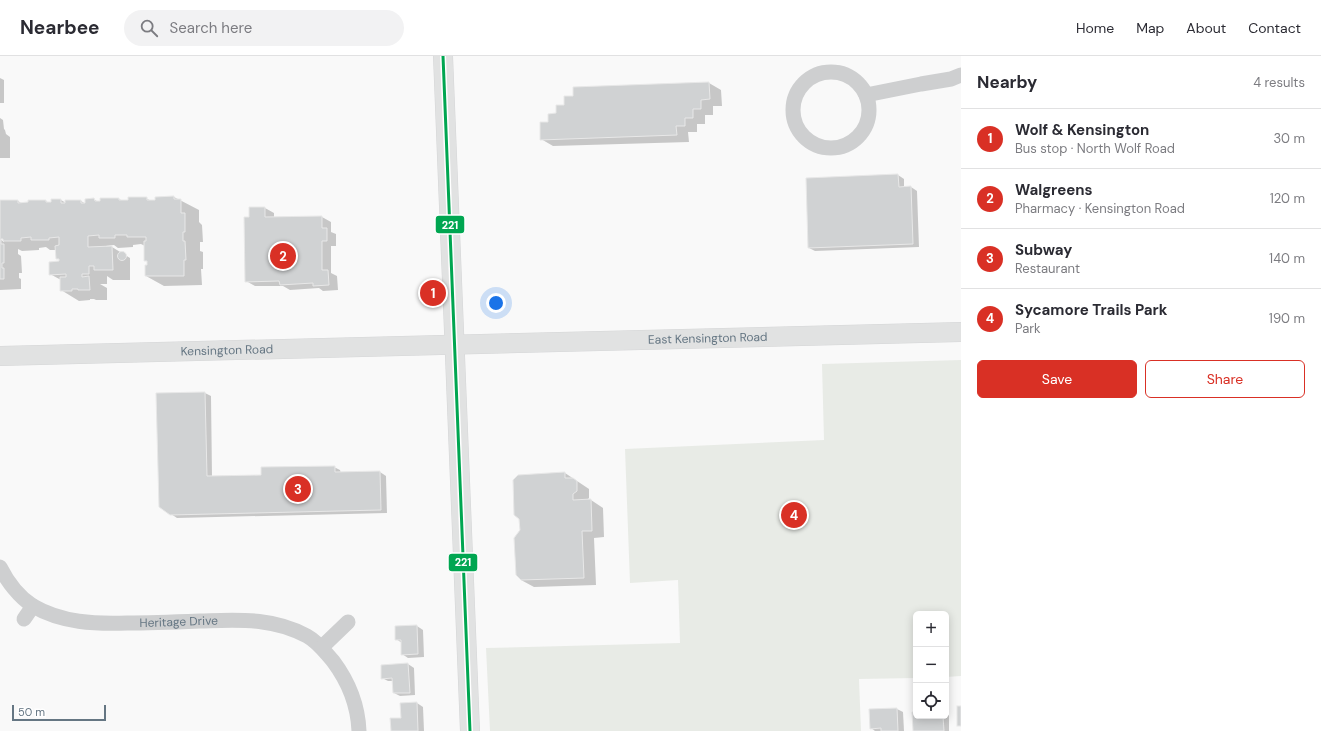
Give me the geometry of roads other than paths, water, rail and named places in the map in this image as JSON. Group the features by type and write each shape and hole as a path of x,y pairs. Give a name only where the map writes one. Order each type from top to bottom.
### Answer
{"main road":[{"path":"443,56 470,731"},
{"name":"East Kensington Road","path":"454,345 961,332"},
{"name":"Kensington Road","path":"0,356 454,345"}],"street":[{"path":"826,72 839,73 850,77 860,85 866,95 869,105 868,118 863,130 854,140 843,146 830,148 817,145 806,138 798,128 794,116 794,104 798,93 805,83 815,76 826,72"},
{"path":"866,95 951,79 961,75"},
{"name":"Heritage Drive","path":"0,567 17,591 33,606 64,619 77,622 107,624 258,620 294,630 308,637 322,647 338,667 350,690 356,707 359,731"},
{"path":"24,619 33,606"},
{"path":"322,647 348,622"}],"place":[{"name":"Walgreens","path":"283,256"},
{"name":"Wolf & Kensington","path":"433,293"},
{"name":"Subway","path":"298,489"},
{"name":"Sycamore Trails Park","path":"794,515"}]}
